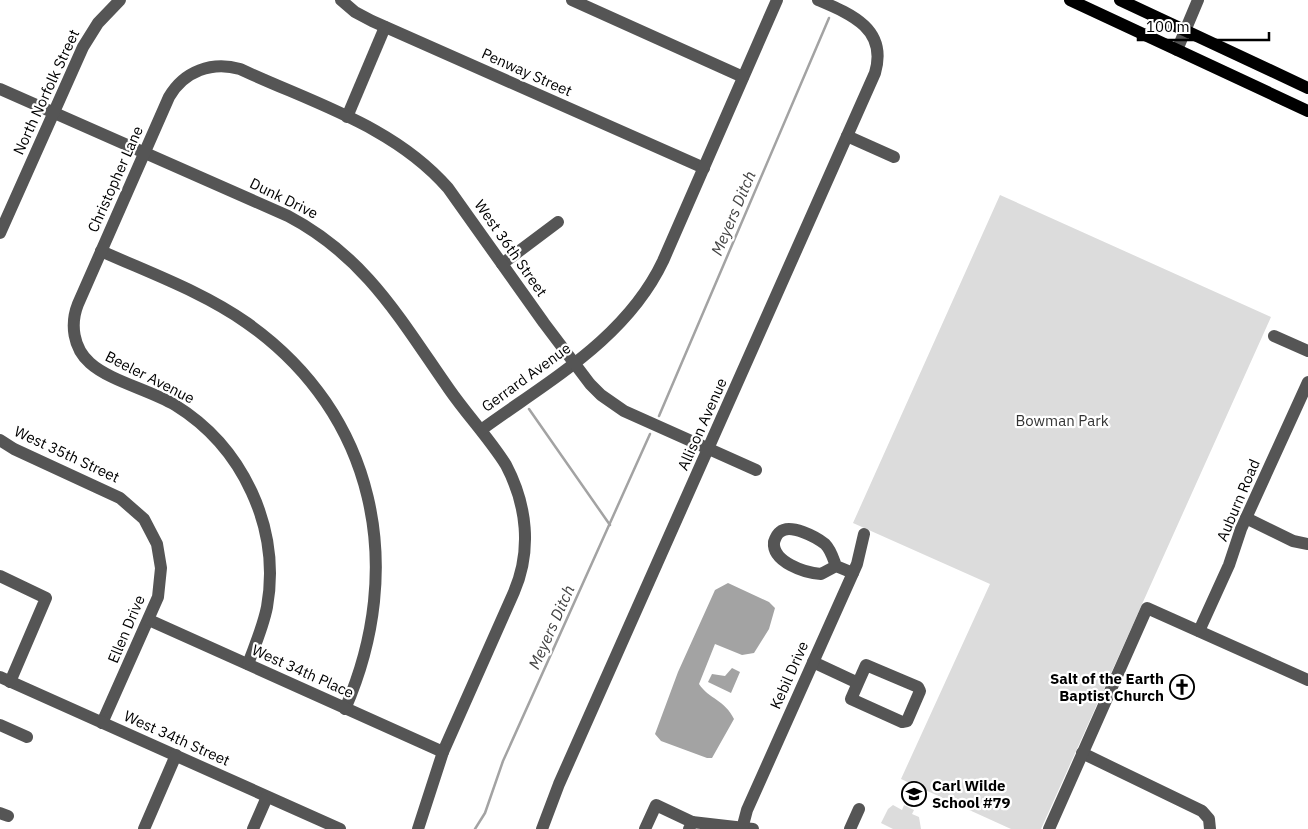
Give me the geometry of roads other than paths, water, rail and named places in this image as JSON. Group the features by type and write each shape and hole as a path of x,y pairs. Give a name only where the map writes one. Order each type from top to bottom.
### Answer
{"main road":[{"path":"1070,0 1308,112"},
{"path":"1120,0 1308,88"}],"street":[{"name":"North Norfolk Street","path":"0,232 91,33 120,0"},
{"name":"Penway Street","path":"341,0 361,16 704,168"},
{"path":"572,0 743,77"},
{"name":"Gerrard Avenue","path":"418,829 443,752 516,588 524,557 524,521 517,487 506,465 481,430 612,333 646,293 663,261 777,0"},
{"name":"Allison Avenue","path":"542,829 559,784 876,70 876,49 869,30 851,14 818,0"},
{"path":"1177,50 1198,0"},
{"path":"347,116 385,27"},
{"name":"West 36th Street","path":"224,66 240,70 347,116 401,145 432,171 457,201 593,386 616,406 756,470"},
{"name":"Christopher Lane","path":"74,336 75,312 168,101 178,85 192,74 203,68 224,66"},
{"name":"Dunk Drive","path":"0,89 288,216 312,229 336,246 350,258 381,293 481,430"},
{"path":"847,136 894,157"},
{"path":"502,264 558,222"},
{"path":"101,251 210,300 248,324 290,359 334,415 354,455 365,486 377,556 376,595 370,639 361,670 346,709"},
{"name":"Beeler Avenue","path":"74,336 82,354 95,367 163,398 197,420 225,448 249,486 265,532 269,556 270,581 265,616 248,664"},
{"path":"1274,336 1308,351"},
{"name":"Auburn Road","path":"1199,631 1229,565 1246,518 1308,382"},
{"name":"West 35th Street","path":"0,440 14,449 120,498 144,519 157,544"},
{"path":"1246,518 1293,541 1308,544"},
{"path":"836,566 821,574 796,567 782,560 776,553 774,542 780,532 786,529 802,532 824,543 830,551 836,566 852,573"},
{"name":"Kebil Drive","path":"746,829 747,810 859,557 864,534"},
{"name":"Ellen Drive","path":"102,723 149,620 161,585 161,564 157,544"},
{"path":"0,576 46,598 4,682"},
{"path":"1049,829 1147,608 1308,680"},
{"name":"West 34th Place","path":"149,620 443,752"},
{"path":"813,662 858,682"},
{"path":"866,665 918,687 920,691 907,721 902,722 851,699 858,682 866,665"},
{"name":"West 34th Street","path":"4,682 176,755 340,829"},
{"path":"0,725 27,737"},
{"path":"1082,753 1202,811 1209,824"},
{"path":"144,829 176,755"},
{"path":"253,829 268,797"},
{"path":"645,829 656,805 691,825 746,829"},
{"path":"850,829 859,809"}],"waterway":[{"name":"Meyers Ditch","path":"659,416 829,18"},
{"path":"529,409 610,525"},
{"name":"Meyers Ditch","path":"475,829 485,813 503,761 650,434"}],"place":[{"name":"Salt of the Earth Baptist Church","path":"1182,687"},
{"name":"Carl Wilde School #79","path":"914,794"}],"park label":[{"name":"Bowman Park","path":"1062,420"}]}
